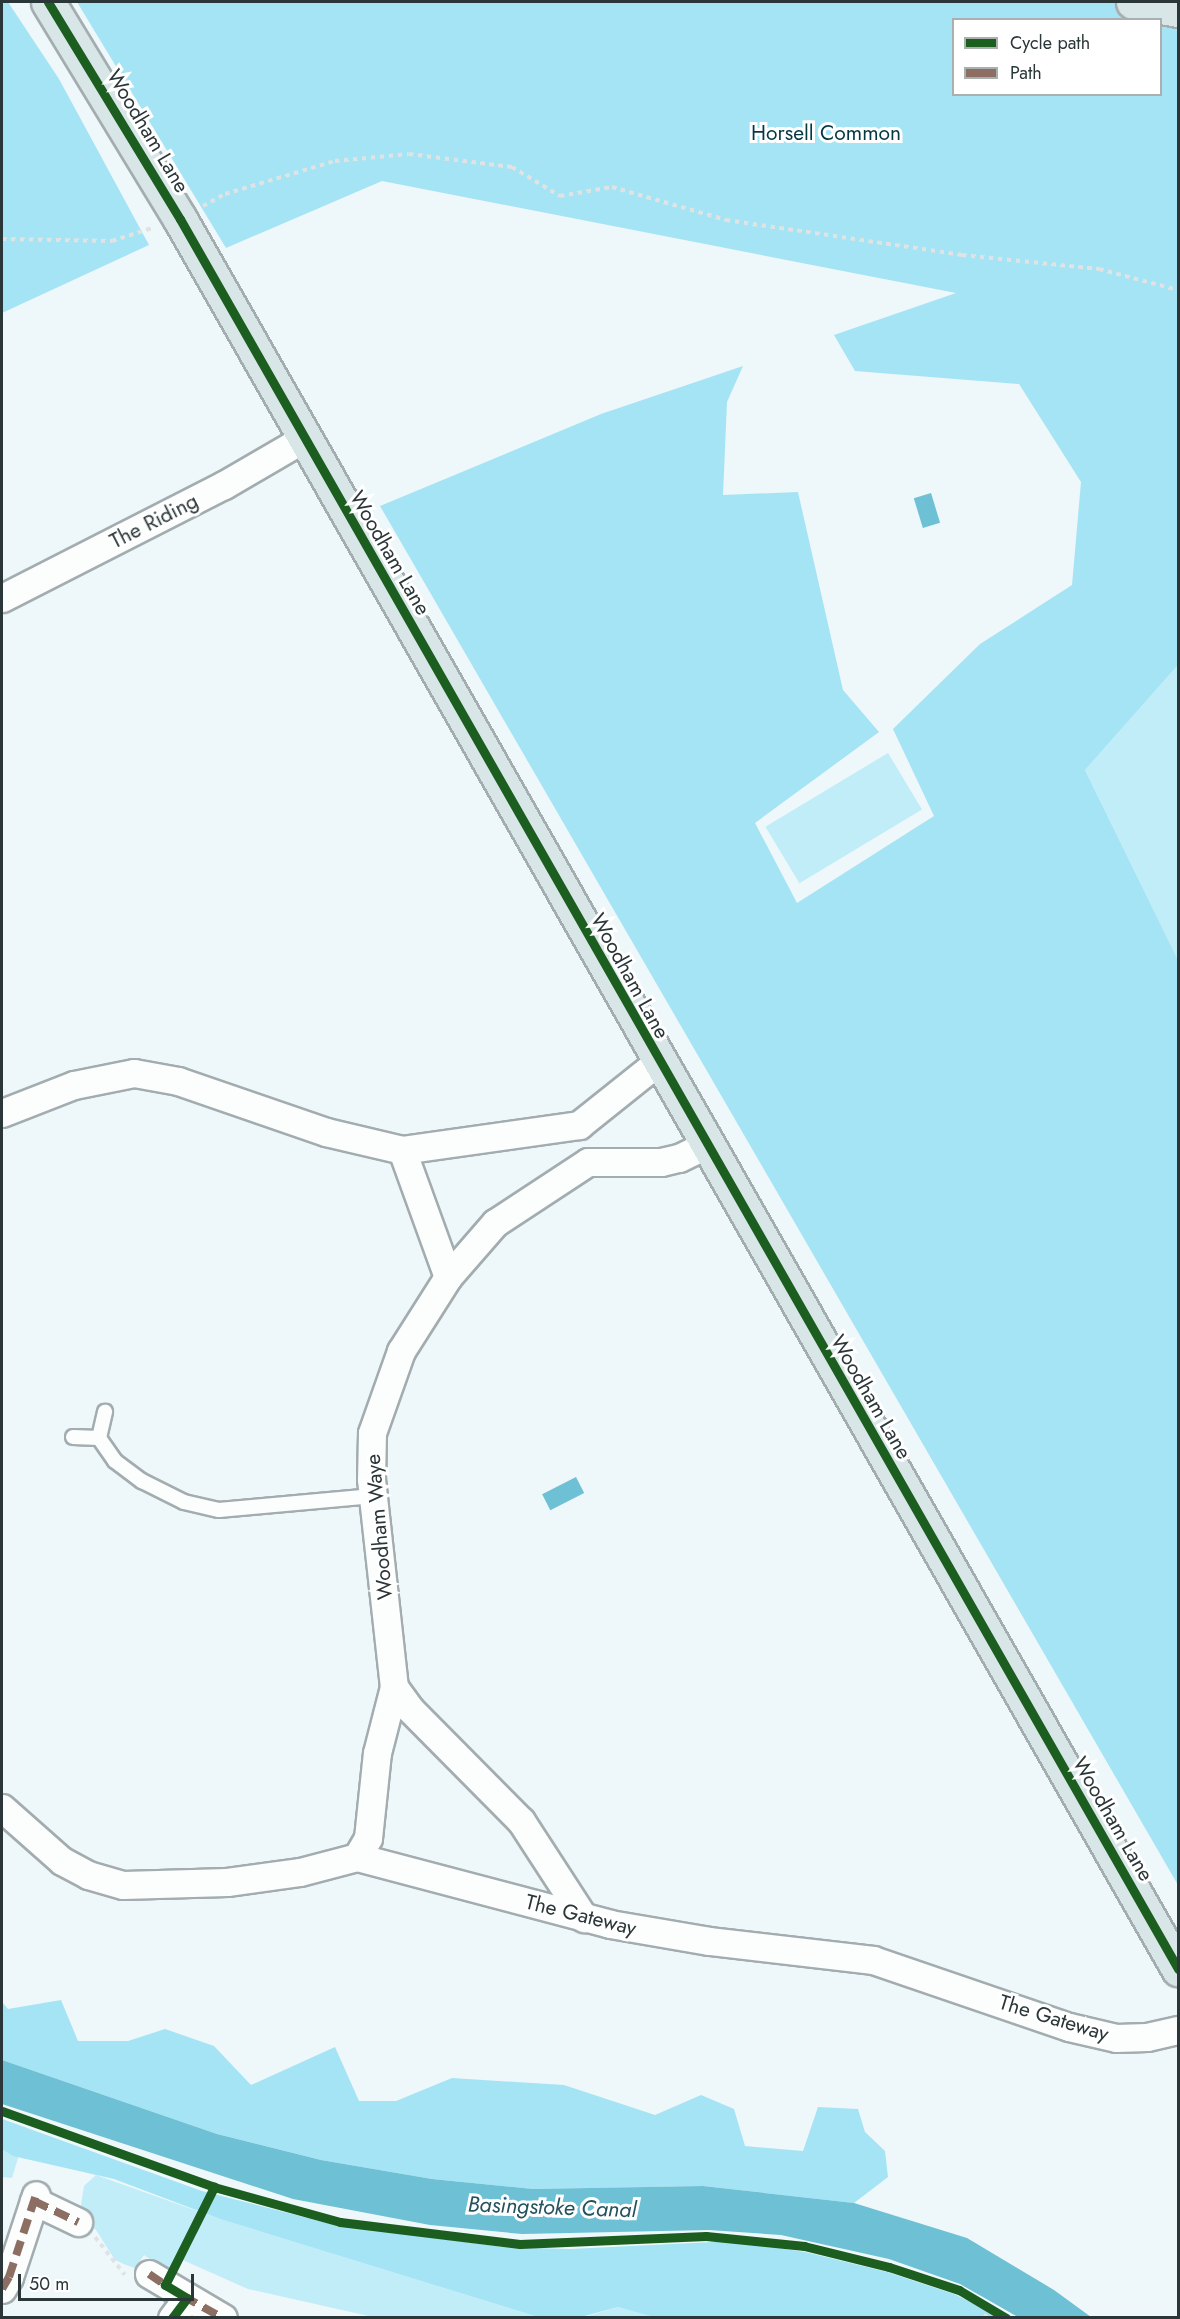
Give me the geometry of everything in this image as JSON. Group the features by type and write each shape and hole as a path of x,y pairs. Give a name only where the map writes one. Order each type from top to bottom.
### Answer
{"main road":[{"name":"Woodham Lane","path":"48,2 180,219 658,1062 1179,1969"},
{"path":"1133,2 1179,10"}],"street":[{"name":"The Riding","path":"2,598 224,485 303,439"},
{"path":"2,1113 74,1084 134,1073 178,1081 326,1132 402,1150 579,1125 658,1062"},
{"path":"579,1125 595,1160 661,1162 680,1158 706,1145"},
{"path":"402,1150 448,1277"},
{"name":"Woodham Waye","path":"357,1857 368,1838 377,1753 394,1687 373,1496 371,1446 382,1400 401,1352 448,1277 495,1222 595,1160"},
{"path":"394,1687 409,1708 521,1821 584,1918"},
{"name":"The Gateway","path":"2,1808 62,1861 88,1875 123,1885 161,1887 256,1879 357,1857 584,1918 709,1941 873,1960 1069,2026 1116,2038 1179,2030"},
{"path":"2,2289 9,2277 35,2198 78,2222"},
{"path":"149,2274 180,2308 223,2318"}],"lane":[{"path":"105,1412 99,1438 115,1461 142,1481 184,1502 233,1510 373,1496"},
{"path":"73,1437 99,1438"}],"path":[{"path":"2,239 112,241 180,219 225,194 335,160 409,154 512,167 560,196 612,187 726,220 962,255 1099,269 1179,290"},
{"path":"78,2222 96,2238 120,2273 134,2278 149,2274"},
{"path":"984,2318 991,2307"}],"shaded area":[{"path":"1178,665 1178,960 1085,770"},
{"path":"888,753 922,810 799,883 765,827"},
{"path":"2,2119 27,2128 12,2178 2,2177"},
{"path":"96,2175 220,2219 538,2317 373,2317 248,2289 176,2257 168,2272 144,2255 135,2268 115,2260 96,2230 79,2217 84,2186"},
{"path":"618,2307 658,2317 581,2318"}],"green space":[{"path":"2,2 8,2 59,79 149,245 2,313"},
{"name":"Horsell Common","path":"77,2 1178,2 1178,665 1085,770 1178,960 1178,1885 380,506 601,414 743,366 727,402 723,495 798,492 843,690 879,732 755,823 797,903 934,816 893,729 980,644 1072,585 1081,482 1019,384 855,371 834,335 956,293 382,181 226,248"},
{"path":"61,2000 78,2041 128,2041 165,2029 214,2046 251,2085 335,2047 359,2101 396,2101 452,2078 564,2085 655,2115 701,2095 734,2109 745,2146 803,2151 818,2107 858,2109 865,2132 885,2151 888,2177 854,2203 703,2186 533,2189 432,2179 321,2160 217,2134 2,2060 2,2002 8,2009"},
{"path":"2,2119 202,2191 335,2225 503,2247 570,2249 734,2241 805,2252 887,2272 954,2294 1001,2317 658,2318 618,2307 581,2317 538,2317 220,2219 114,2179 13,2156 2,2149"}],"water":[{"path":"931,493 940,523 923,528 914,498"},
{"path":"576,1477 584,1493 550,1510 542,1494"},
{"name":"Basingstoke Canal","path":"2,2060 217,2134 321,2160 432,2179 533,2189 703,2186 854,2203 967,2238 1054,2290 1091,2317 1018,2317 960,2284 889,2259 781,2235 709,2230 522,2234 430,2225 293,2199 2,2104"}],"marked path":[{"path":"2,2289 9,2277 36,2195"},
{"path":"34,2201 78,2222"},
{"path":"149,2274 168,2287"},
{"path":"183,2296 223,2318"}],"cycle path":[{"path":"48,2 180,219 1178,1969"},
{"path":"2,2111 214,2187 340,2222 520,2244 706,2236 804,2246 889,2267 959,2290 1006,2318"},
{"path":"172,2318 187,2298 165,2285 214,2187"}]}
